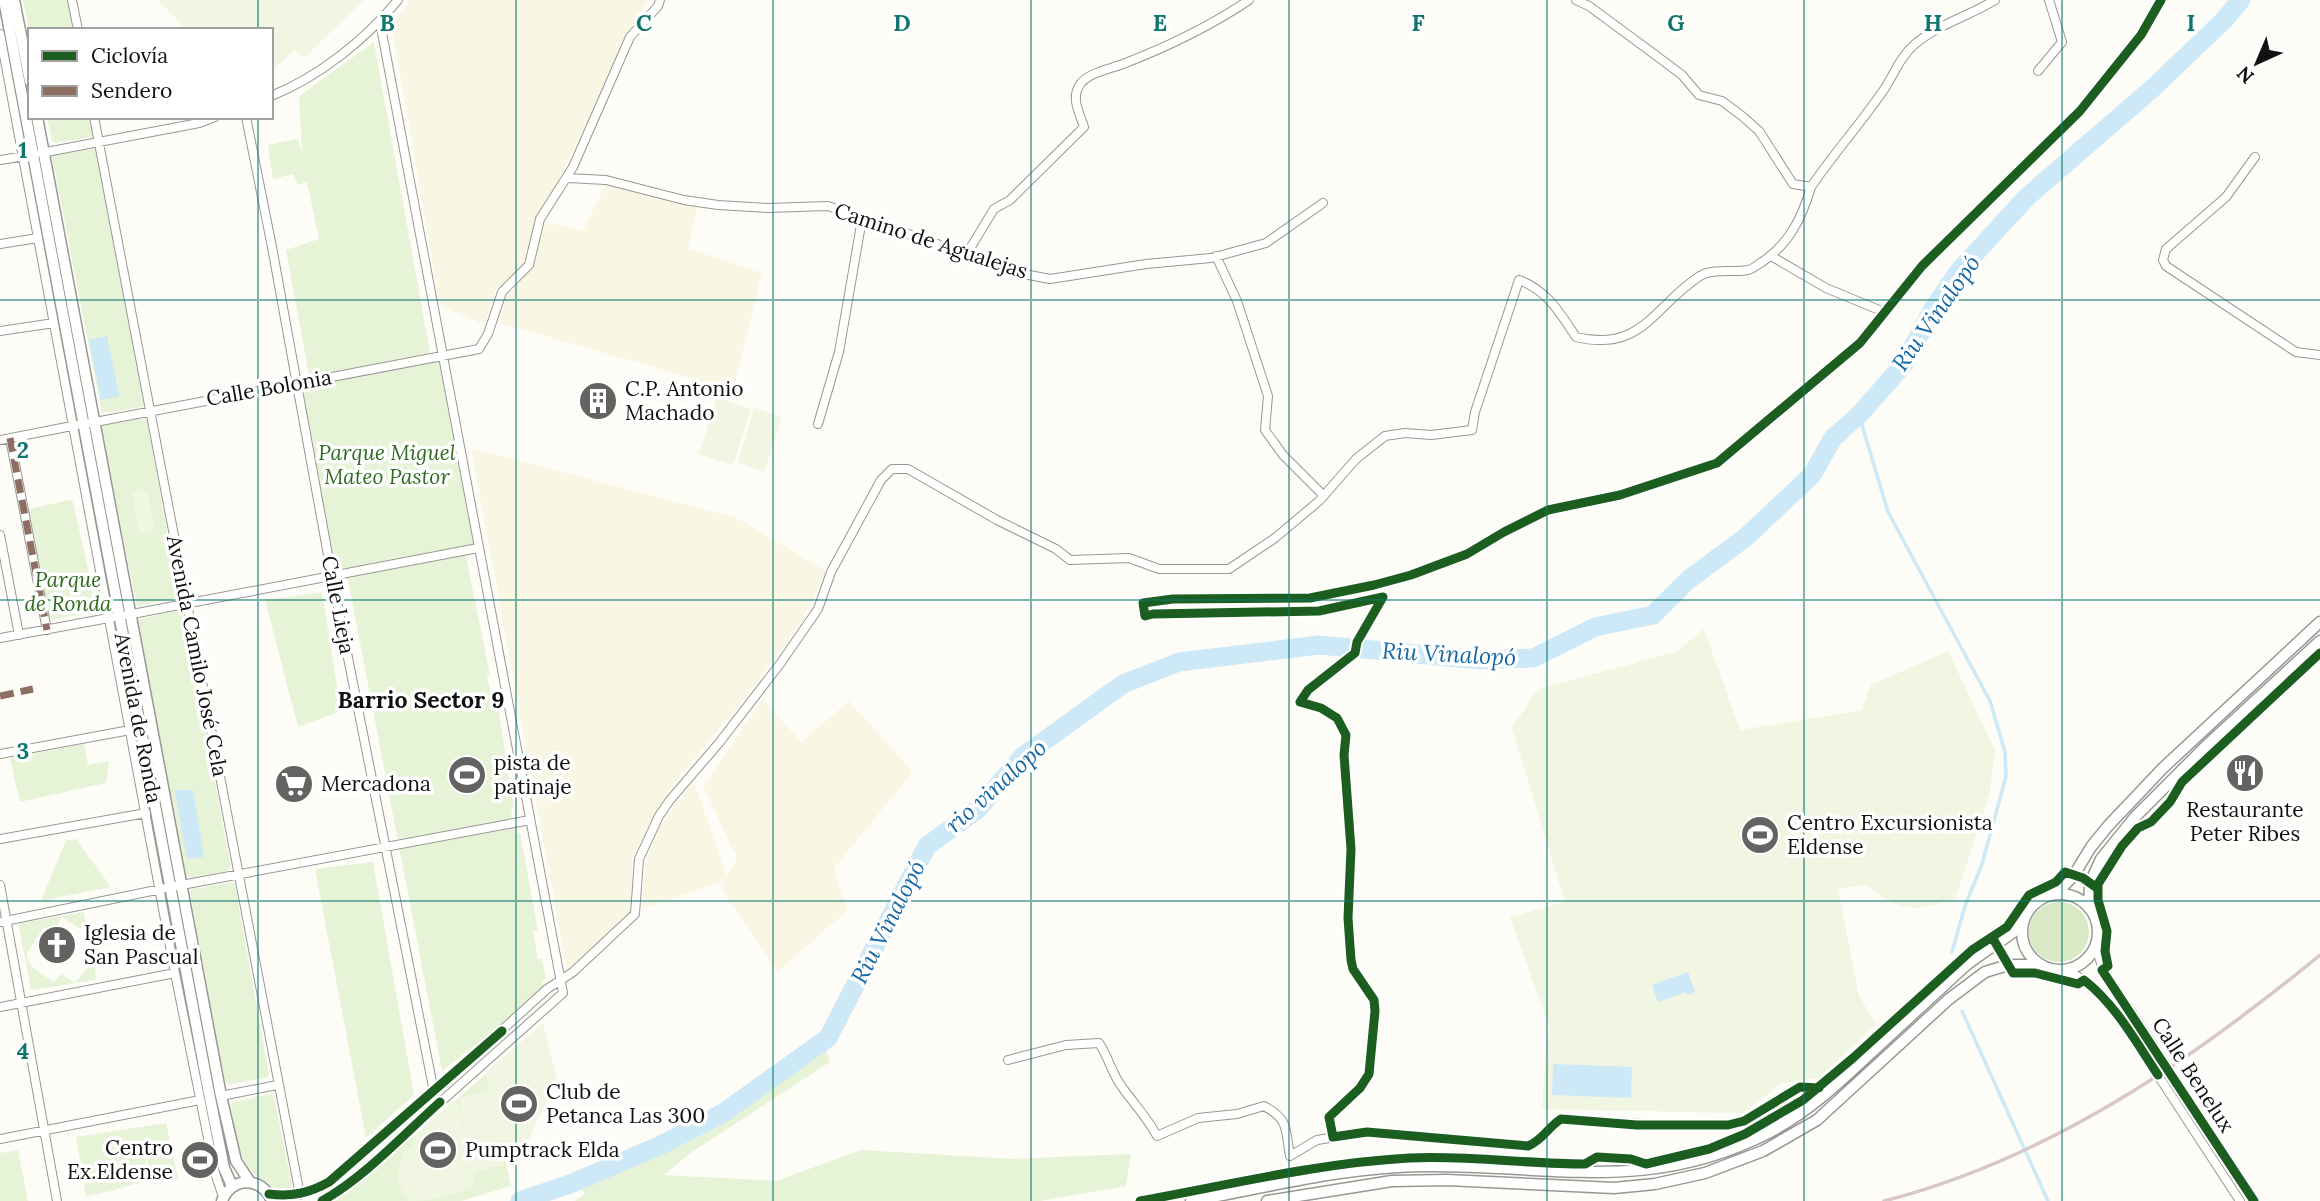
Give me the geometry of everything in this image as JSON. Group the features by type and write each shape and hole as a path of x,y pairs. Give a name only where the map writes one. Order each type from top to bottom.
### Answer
{"street":[{"name":"Avenida de Ronda","path":"4,0 33,154 131,614 222,1096 236,1161 250,1182"},
{"path":"14,0 28,71"},
{"path":"72,0 78,28"},
{"path":"273,95 325,66 380,22 398,0"},
{"path":"568,178 630,37 658,6 660,0"},
{"path":"966,255 994,209 1010,200 1084,127 1075,99 1080,84 1091,76 1216,23 1249,0"},
{"path":"1576,0 1589,6 1682,75 1699,95 1721,101 1742,116 1759,131 1793,184 1811,187"},
{"path":"222,1199 232,1186 250,1182 258,1184 271,1198 300,1195 329,1182 434,1092 547,989 580,965 635,914 639,859 659,816 719,743 811,620 818,609 831,572 881,480 892,469 908,469 997,520 1056,549 1070,560 1129,558 1159,569 1229,569 1275,538 1324,496 1356,459 1385,436 1405,433 1431,435 1472,430 1475,412 1519,280 1532,285 1548,297 1576,337 1596,342 1628,335 1648,323 1703,273 1750,270 1771,256 1785,243 1797,224 1811,187 1885,87 1900,60 1935,29 1995,0"},
{"path":"2038,71 2062,42 2049,0"},
{"path":"323,1201 380,1156 563,993 380,22"},
{"name":"Avenida de Ronda","path":"0,34 33,154"},
{"name":"Avenida de Ronda","path":"37,119 33,154 38,238 165,888 224,1168 232,1186"},
{"name":"Avenida Camilo José Cela","path":"94,119 300,1195"},
{"path":"0,160 210,119"},
{"name":"Calle Lieja","path":"246,119 332,577 434,1092"},
{"path":"2255,157 2226,197 2166,250 2163,260 2166,265 2296,352 2320,355"},
{"name":"Camino de Agualejas","path":"568,178 606,180 684,200 718,205 768,208 828,206 1026,275 1050,279 1216,256 1266,243 1323,204"},
{"name":"Calle Bolonia","path":"0,440 479,349 488,334 502,292 529,265 540,219 568,178"},
{"path":"818,424 839,352 862,219"},
{"path":"0,244 38,238"},
{"path":"1216,256 1237,301 1268,397 1265,430 1283,455 1324,496"},
{"path":"1771,256 1826,288 1885,312"},
{"path":"0,331 54,323"},
{"name":"Avenida de Ronda","path":"90,423 130,730 146,813 165,888 175,973 222,1199"},
{"path":"10,438 47,630"},
{"path":"0,536 19,635"},
{"path":"0,638 478,548"},
{"path":"2041,965 2026,948 2022,937 2025,916 2038,901 2056,894 2074,876 2108,826 2162,768 2320,622"},
{"path":"2089,908 2090,883 2101,859 2135,817 2206,746 2320,641"},
{"path":"0,754 130,730"},
{"path":"0,839 146,813"},
{"path":"3,922 165,888 530,820"},
{"path":"0,886 3,922 22,1003 57,1201"},
{"path":"1267,1201 1307,1197 1376,1183 1423,1180 1614,1188 1655,1184 1705,1173 1763,1151 1816,1120 1949,999 1985,972 2008,965 2041,965 2060,970 2069,969 2085,960 2095,945 2096,921 2089,908 2074,897 2056,894"},
{"path":"1191,1201 1363,1170 1397,1167 1602,1174 1661,1169 1706,1158 1757,1138 1798,1115 1829,1092 1984,950 2008,937 2022,925"},
{"name":"Calle Benelux","path":"2095,945 2106,978 2131,1011 2254,1201"},
{"name":"Calle Benelux","path":"2060,970 2074,974 2095,988 2120,1017 2240,1201"},
{"path":"0,1007 175,973"},
{"path":"1008,1060 1066,1045 1099,1043 1109,1058 1120,1085 1147,1117 1157,1136 1198,1118 1237,1114 1264,1106 1277,1113 1287,1128 1290,1156 1317,1140 1367,1132 1528,1146 1539,1142 1551,1125 1561,1119 1637,1125 1728,1125 1744,1121 1800,1087 1819,1088 1829,1092"},
{"path":"222,1096 277,1085"},
{"path":"0,1139 200,1100"}],"shaded area":[{"path":"410,0 647,0 555,187 539,213 524,266 496,288 484,325 440,305 392,27"},
{"path":"606,184 698,202 688,248 762,273 733,390 500,323 506,297 531,270 546,222 583,231"},
{"path":"471,448 737,518 826,571 799,626 744,699 669,789 633,856 630,913 567,970"},
{"path":"763,699 801,742 849,701 913,772 834,868 848,910 777,972 721,889 725,880 641,910 646,861 659,827 694,782 727,877 737,858 703,786"}],"green space":[{"path":"23,0 67,0 73,28 29,28"},
{"path":"158,0 364,0 304,58 295,49 274,69 273,28 185,28"},
{"name":"Parque Miguel Mateo Pastor","path":"374,42 431,358 442,357 478,548 465,551 490,675 487,676 491,695 496,695 514,808 511,809 516,833 520,833 538,930 533,931 538,959 542,959 546,978 542,983 547,989 442,1071 347,575 332,577 295,383 310,380 286,250 319,239 307,182 298,185 293,174 273,179 268,145 298,139 302,153 299,96"},
{"path":"47,119 90,119 91,137 55,143 52,141"},
{"path":"97,150 144,405 102,413 52,157 55,154"},
{"path":"717,398 751,409 733,465 699,454"},
{"path":"754,408 782,417 764,472 738,462"},
{"path":"143,419 147,421 179,595 177,598 137,606 101,428 103,425"},
{"path":"139,488 147,491 155,529 148,534 139,532 132,494"},
{"name":"Parque de Ronda","path":"70,500 73,502 97,609 95,612 49,620 28,509"},
{"path":"322,592 341,711 298,727 265,600"},
{"path":"183,611 231,868 190,878 185,874 137,620"},
{"name":"Centro Excursionista Eldense","path":"1704,629 1740,730 1862,710 1871,685 1948,651 1995,750 1990,792 1955,899 1928,906 1908,907 1889,901 1866,885 1838,889 1859,996 1876,1024 1818,1078 1782,1083 1743,1113 1542,1109 1546,1046 1550,1029 1510,917 1565,902 1512,728 1538,689 1676,652"},
{"path":"84,744 88,765 109,761 106,783 20,802 10,758"},
{"path":"76,839 111,887 41,901 66,840"},
{"path":"373,862 414,1095 366,1138 315,869"},
{"path":"232,882 235,885 269,1074 267,1077 228,1085 223,1079 190,892 192,889"},
{"path":"2059,902 2080,911 2089,932 2080,953 2059,962 2038,953 2029,932 2038,911"},
{"path":"84,912 86,926 79,928 62,917 53,932 44,927 27,953 36,970 54,982 61,974 75,983 87,968 95,967 96,980 31,990 19,927 21,923"},
{"path":"543,1023 557,1082 530,1139 502,1148 505,1165 474,1172 474,1186 442,1197 408,1201 398,1183 399,1171 402,1155 413,1145 414,1137 454,1101 458,1104 466,1138 459,1098 490,1091 486,1072"},
{"path":"825,1046 830,1062 689,1154 664,1175 776,1181 861,1150 1013,1159 1131,1154 1126,1186 1040,1201 575,1201 585,1194 579,1185 711,1124"},
{"path":"486,1074 511,1186 461,1201 332,1201 370,1174"},
{"path":"270,1094 274,1097 292,1185 286,1190 271,1186 248,1166 242,1158 234,1128 232,1103"},
{"path":"166,1123 178,1179 152,1184 143,1140 148,1180 86,1196 76,1137"},
{"path":"18,1150 28,1201 0,1201 0,1153"}],"water":[{"path":"107,336 119,396 101,400 89,340"},
{"path":"175,790 193,790 204,857 187,859"},
{"path":"1688,972 1695,992 1688,995 1686,992 1658,1002 1652,985"},
{"path":"1553,1064 1632,1067 1631,1098 1552,1095"}],"waterway":[{"name":"Riu Vinalopó","path":"520,1201 570,1184 661,1145 723,1113 828,1038 927,846 978,809 1022,757 1123,684 1179,662 1319,645 1481,660 1533,658 1595,627 1653,615 1688,580 1746,537 1812,475 1833,438 1859,415 1904,364 1933,309 1958,272 2027,197 2154,87 2223,21 2241,0"},
{"path":"1859,415 1888,512 1990,701 2005,752 2006,776 1982,864 1965,906 1952,952"},
{"path":"1962,1011 2048,1201"}],"railway":[{"path":"1884,1201 1945,1183 2003,1160 2060,1133 2115,1102 2221,1032 2320,955"}],"marked path":[{"path":"10,438 47,630"},
{"path":"0,696 33,689"}],"cycle path":[{"path":"1383,597 1319,611 1145,616 1143,603 1173,599 1310,598 1374,585 1411,575 1467,554 1548,510 1620,495 1717,463 1860,343 1922,266 2080,111 2141,35 2161,0"},
{"path":"1383,597 1357,642 1355,653 1308,690 1300,702 1321,708 1337,718 1346,735 1344,755 1351,849 1348,918 1351,960 1353,969 1374,1000 1375,1011 1369,1074 1360,1088 1329,1117 1333,1137 1367,1132 1528,1146 1561,1119 1637,1125 1728,1125 1744,1121 1800,1087 1819,1088"},
{"path":"2254,1201 2102,970 2108,966 2105,951 2107,931 2098,900 2098,884 2122,846 2138,828 2151,822 2170,802 2182,782 2320,653"},
{"path":"1140,1201 1307,1170 1375,1161 1453,1158 1585,1164 1597,1157 1631,1159 1646,1164 1709,1149 1745,1134 1803,1100 1972,950 2007,927 2029,895 2056,882 2065,872 2083,878 2097,888"},
{"path":"1992,937 2013,973 2035,973 2078,984 2084,980 2116,1012 2158,1075"},
{"path":"269,1194 300,1193 329,1182 502,1031"},
{"path":"322,1201 369,1168 440,1102"}],"place":[{"name":"C.P. Antonio Machado","path":"598,401"},
{"name":"Restaurante Peter Ribes","path":"2245,773"},
{"name":"pista de patinaje","path":"467,775"},
{"name":"Mercadona","path":"294,784"},
{"name":"Centro Excursionista Eldense","path":"1760,835"},
{"name":"Iglesia de San Pascual","path":"57,945"},
{"name":"Club de Petanca Las 300","path":"519,1104"},
{"name":"Pumptrack Elda","path":"438,1150"},
{"name":"Centro Ex.Eldense","path":"200,1160"}],"district":[{"name":"Barrio Sector 9","path":"421,700"}],"water label":[{"name":"rio vinalopo","path":"996,786"}]}
